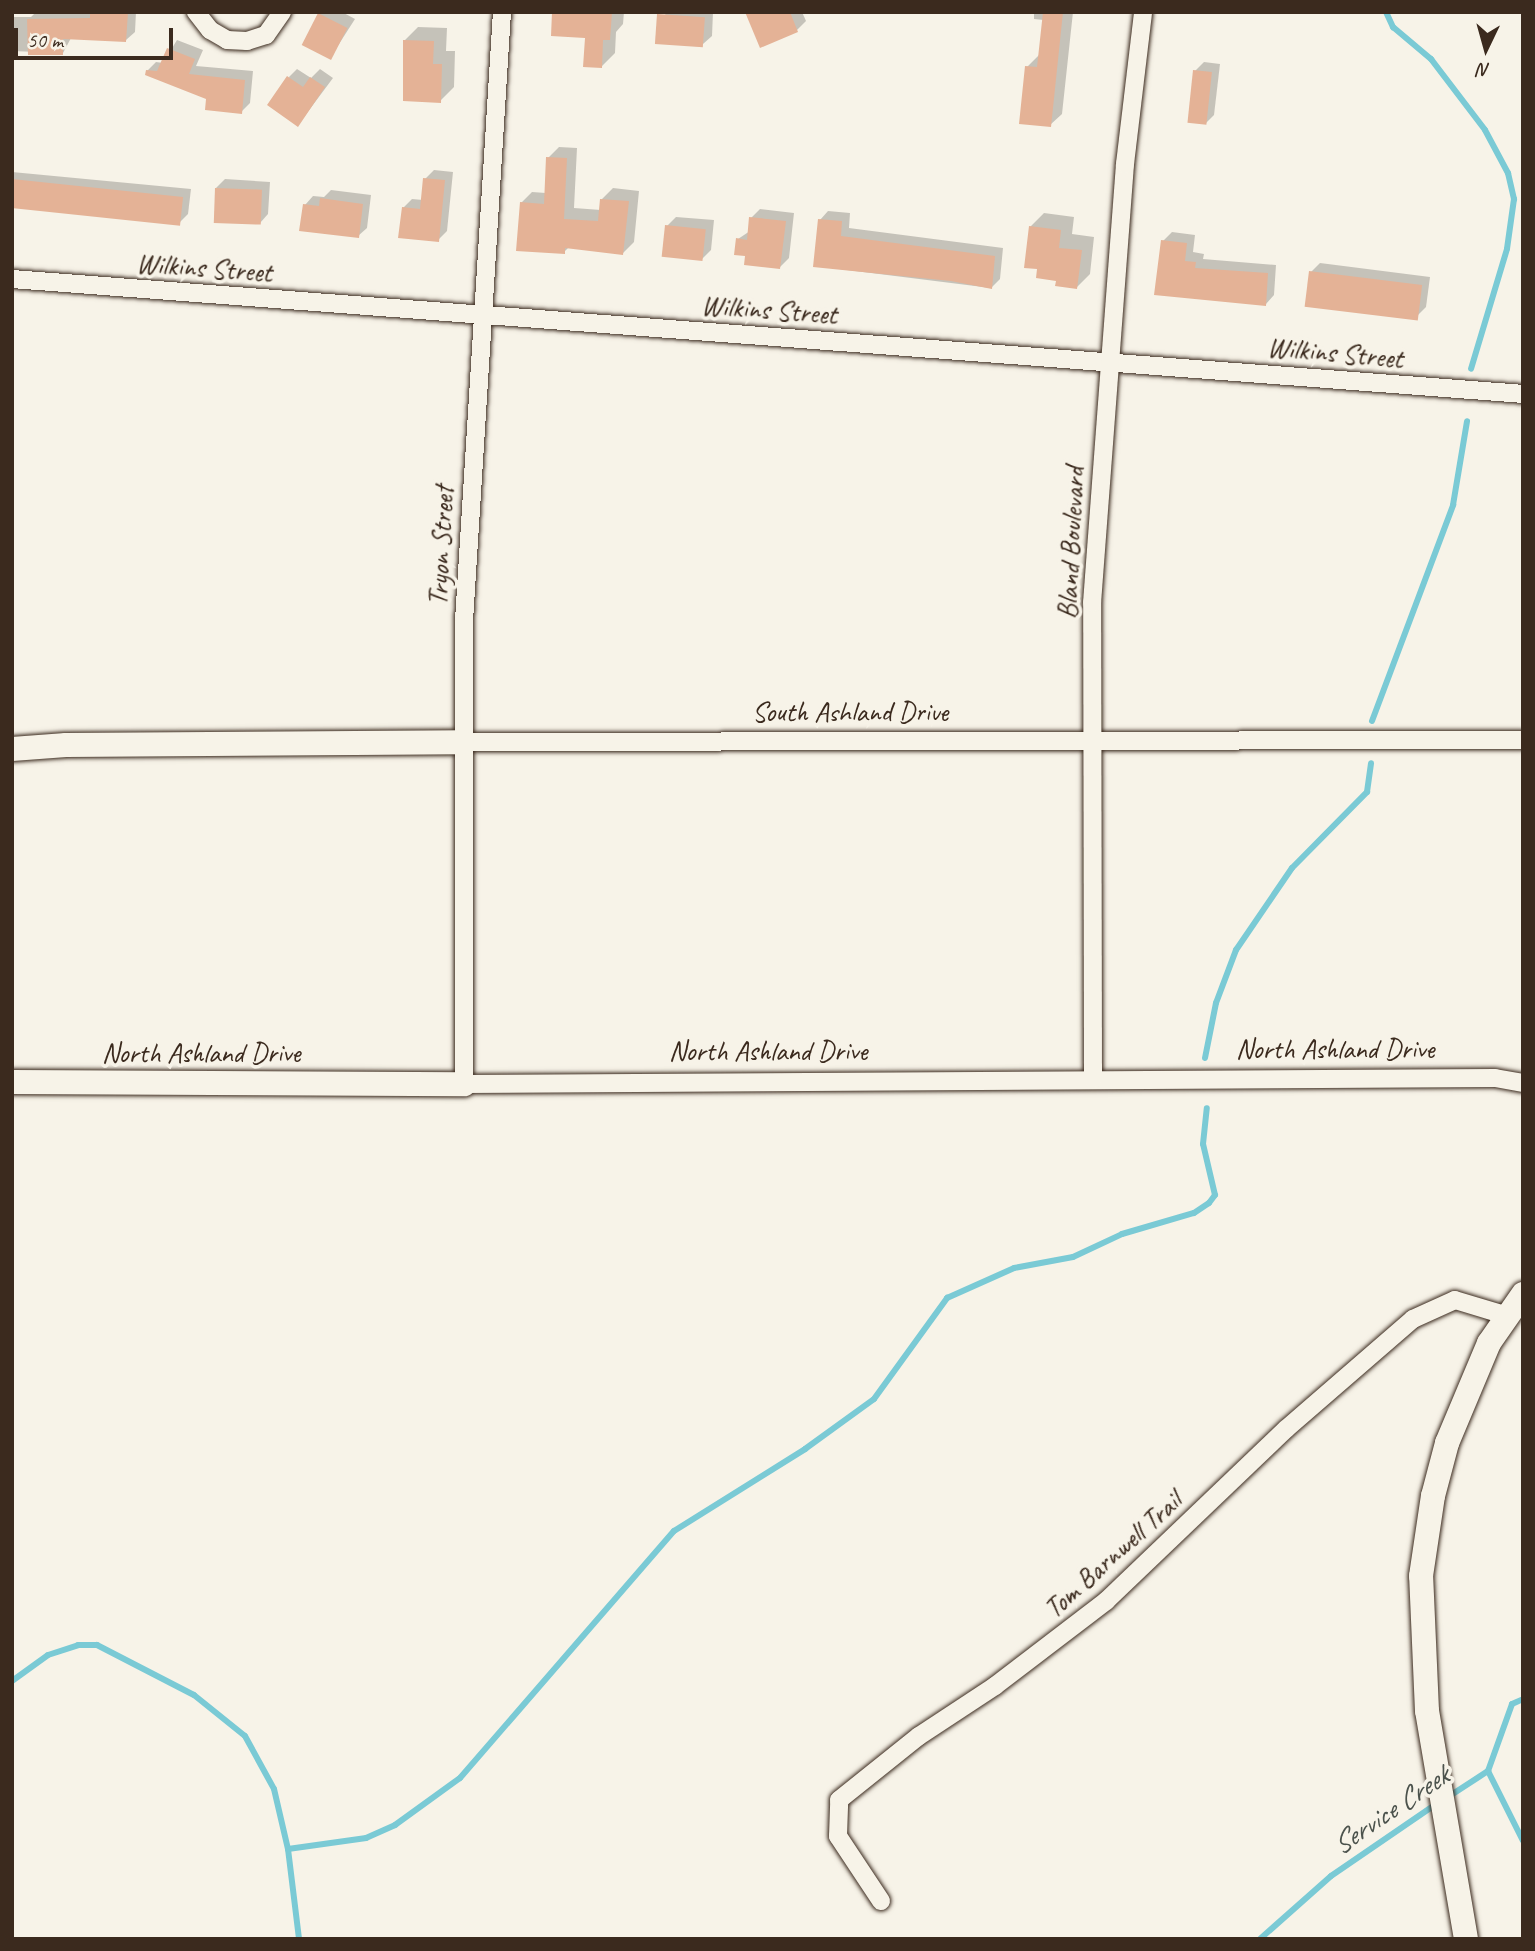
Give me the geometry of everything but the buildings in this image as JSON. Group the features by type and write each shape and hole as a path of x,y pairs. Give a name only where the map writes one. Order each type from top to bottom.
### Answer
{"street":[{"path":"196,12 210,30 228,40 247,41 266,35 282,12"},
{"name":"Tryon Street","path":"464,1084 462,742 481,317 502,12"},
{"name":"Bland Boulevard","path":"1093,1079 1092,603 1125,164 1143,12"},
{"name":"Wilkins Street","path":"12,279 481,317 1523,394"},
{"name":"South Ashland Drive","path":"12,749 178,744 462,742 1523,740"},
{"name":"North Ashland Drive","path":"12,1082 464,1084 1494,1078 1523,1083"},
{"path":"1466,1939 1427,1711 1421,1576 1433,1496 1447,1443 1472,1380 1523,1294"},
{"name":"Tom Barnwell Trail","path":"881,1901 838,1836 839,1800 919,1736 995,1686 1106,1601 1286,1429 1413,1319 1455,1300 1508,1316"}],"waterway":[{"path":"1386,12 1393,27 1431,59 1485,130 1508,173 1514,199 1507,249 1471,369"},
{"path":"1372,721 1453,505 1467,421"},
{"path":"1205,1058 1216,1003 1236,950 1292,868 1367,792 1371,763"},
{"path":"288,1849 366,1838 395,1825 460,1778 674,1531 805,1449 874,1399 947,1298 1014,1268 1073,1257 1122,1234 1194,1213 1209,1203 1215,1195 1203,1144 1207,1108"},
{"name":"Service Creek","path":"12,1681 48,1655 78,1645 97,1645 194,1695 245,1736 274,1789 288,1849 299,1939"},
{"path":"1488,1771 1512,1704 1523,1699"},
{"name":"Service Creek","path":"1488,1771 1523,1841"},
{"name":"Service Creek","path":"1448,1797 1488,1771"},
{"name":"Service Creek","path":"1260,1939 1331,1876 1436,1804"}]}
